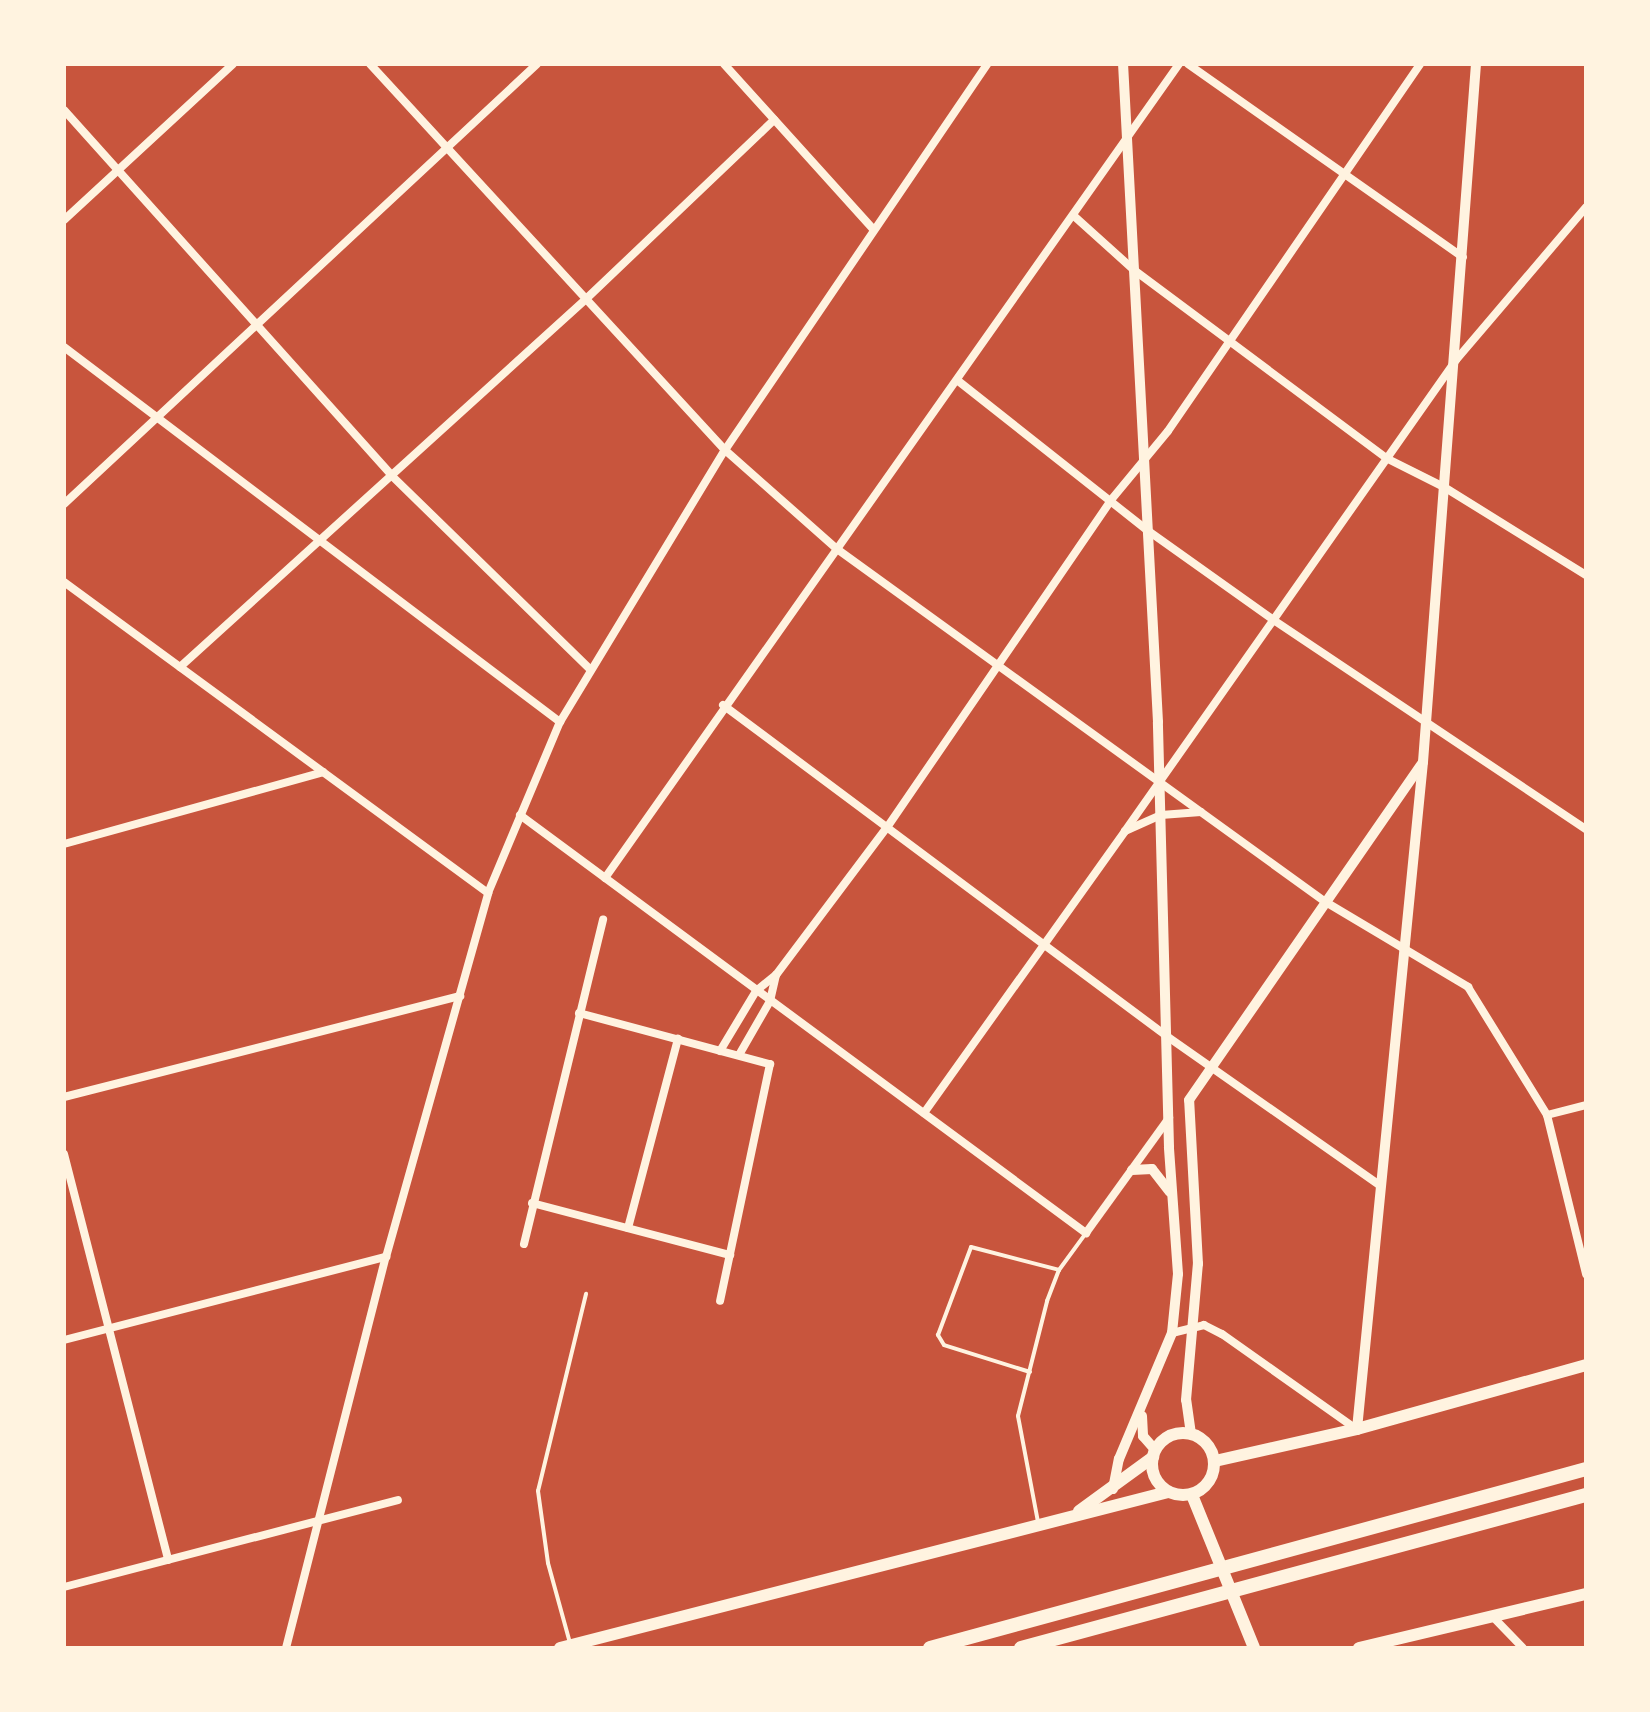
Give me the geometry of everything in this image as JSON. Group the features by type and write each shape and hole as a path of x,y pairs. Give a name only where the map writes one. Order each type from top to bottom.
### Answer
{"highway":[{"path":"930,1648 1586,1469"},
{"path":"1021,1648 1586,1495"}],"main road":[{"path":"1215,1461 1357,1429 1586,1365"},
{"path":"566,1647 1073,1515 1168,1492 1192,1495 1209,1483 1215,1461 1208,1445 1191,1434 1170,1436 1113,1489 1073,1515"},
{"path":"1154,1454 1155,1477 1168,1492"},
{"path":"1192,1495 1254,1648"},
{"path":"1359,1648 1495,1619 1586,1594"}],"street":[{"path":"64,220 233,64"},
{"path":"370,64 725,450 837,549 1324,901 1468,987 1547,1115 1586,1274"},
{"path":"64,504 152,417 448,149 537,64"},
{"path":"724,64 873,229"},
{"path":"286,1648 386,1257 488,893 560,722 725,450 987,64"},
{"path":"1113,1489 1119,1459 1141,1414 1172,1333 1178,1274 1169,1118 1161,815 1123,64"},
{"path":"605,878 723,705 1074,216 1179,64"},
{"path":"1188,64 1463,257"},
{"path":"720,1051 756,991 776,975 888,826 1111,500 1143,456 1168,431 1346,177 1420,64"},
{"path":"1172,1333 1196,1326 1222,1334 1357,1429 1423,762 1456,360 1476,64"},
{"path":"64,110 253,327 391,475 590,669"},
{"path":"180,667 586,299 774,120"},
{"path":"924,1113 1046,948 1159,781 1275,621 1456,360 1586,207"},
{"path":"1074,216 1134,270 1231,338 1386,458 1444,487 1586,575"},
{"path":"64,347 316,542 560,722"},
{"path":"957,380 1147,530 1426,725 1586,829"},
{"path":"64,582 488,893"},
{"path":"723,705 888,826 1046,948 1381,1186"},
{"path":"1191,1434 1186,1400 1196,1326 1189,1100 1209,1066 1423,762"},
{"path":"64,844 323,772"},
{"path":"1125,831 1161,815 1203,812"},
{"path":"520,815 1086,1233 1169,1118"},
{"path":"524,1244 603,919"},
{"path":"739,1055 770,1001 776,975"},
{"path":"64,1097 460,996"},
{"path":"579,1013 770,1064 720,1301"},
{"path":"628,1228 678,1039"},
{"path":"1547,1115 1586,1105"},
{"path":"64,1154 168,1560"},
{"path":"1132,1170 1152,1169 1172,1195"},
{"path":"532,1203 730,1255"},
{"path":"64,1340 386,1257"},
{"path":"1141,1414 1143,1436 1154,1454"},
{"path":"64,1587 398,1500"},
{"path":"1495,1619 1523,1648"}],"lane":[{"path":"1039,1524 1018,1416 1059,1270 1086,1233"},
{"path":"1030,1372 944,1345 938,1335 971,1247 1059,1270"},
{"path":"566,1647 548,1563 538,1491 586,1294"}]}
